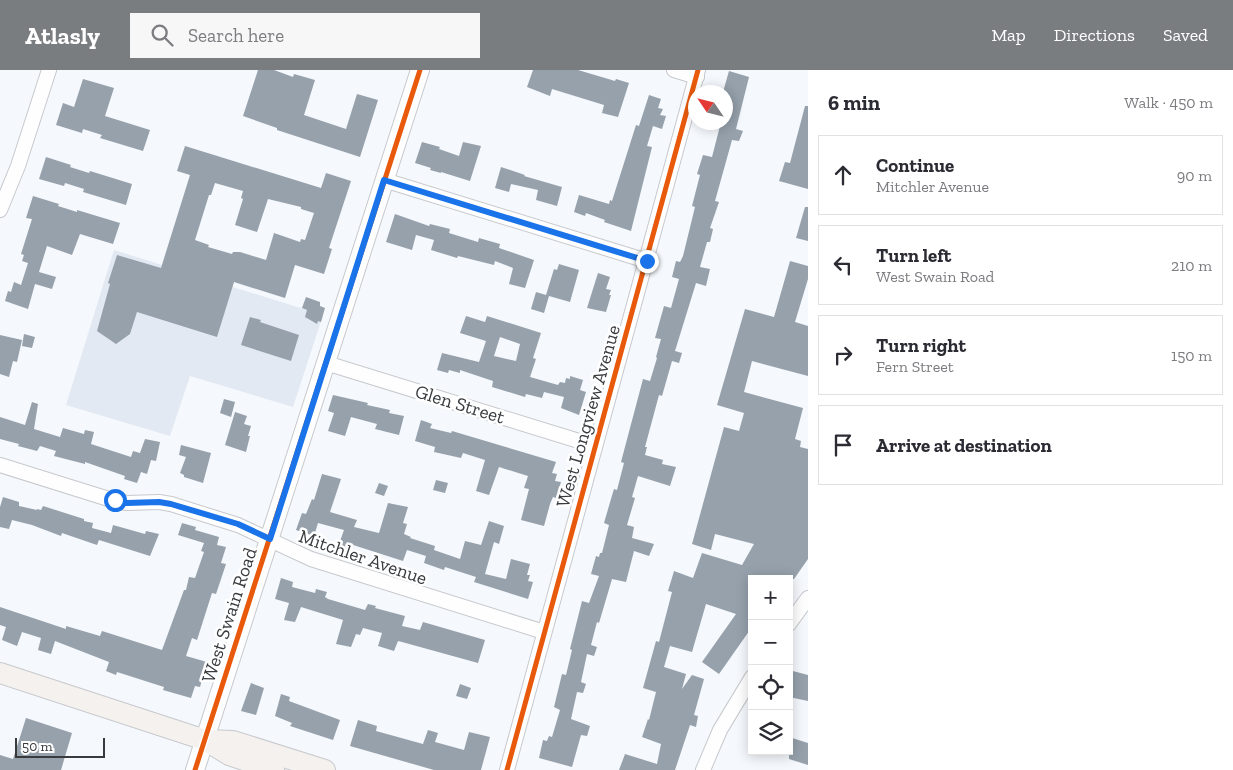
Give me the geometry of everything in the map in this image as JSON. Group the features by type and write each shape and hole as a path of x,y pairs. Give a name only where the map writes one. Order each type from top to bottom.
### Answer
{"main road":[{"path":"0,673 205,740 229,756 274,770"},
{"path":"205,740 233,741 325,770"}],"street":[{"path":"0,210 18,166 49,70"},
{"name":"West Swain Road","path":"195,770 420,70"},
{"path":"674,70 698,74"},
{"name":"West Longview Avenue","path":"507,770 698,74"},
{"path":"384,180 647,261"},
{"name":"Glen Street","path":"326,363 595,446"},
{"name":"Mitchler Avenue","path":"0,465 127,503 159,502 171,504 238,524 311,559 544,632"},
{"path":"792,620 808,598"},
{"path":"703,770 720,730 748,684"}],"shaded area":[{"path":"114,250 323,315 293,407 190,376 170,436 66,405"}],"building":[{"path":"258,70 274,70 293,77 294,74 315,80 304,115 346,129 357,94 378,100 360,157 277,130 277,128 243,116"},
{"path":"533,70 578,70 615,81 616,79 629,83 618,117 602,113 604,105 552,89 550,96 527,87"},
{"path":"729,71 749,77 736,129 743,131 739,141 732,140 715,201 719,202 710,228 713,229 700,267 710,269 706,286 696,283 675,351 682,353 679,363 672,361 662,396 659,395 645,447 647,447 645,455 663,460 662,464 676,467 670,486 638,476 632,497 635,498 627,525 634,527 632,538 654,544 649,556 634,551 626,582 612,579 591,645 597,647 594,656 587,654 581,682 586,684 583,693 577,692 571,719 590,726 587,736 581,735 572,767 539,758 543,740 547,741 549,736 552,737 560,710 554,707 562,674 566,675 572,650 570,649 582,601 589,603 599,576 591,574 596,556 599,557 600,553 602,553 609,525 604,523 614,489 617,490 624,463 621,462 643,379 650,381 657,358 661,339 655,338 664,306 671,308 679,279 672,277 676,261 680,262 683,256 695,207 692,206 700,175 697,174 703,155 712,157 719,130 733,130 733,85 725,85"},
{"path":"83,79 114,88 105,116 150,130 143,151 100,138 102,135 83,129 82,133 56,125 63,103 74,107"},
{"path":"649,95 661,99 658,108 663,109 660,115 666,116 662,129 653,126 647,146 652,147 631,231 604,222 605,220 586,213 585,216 574,212 579,195 609,204 610,200 612,201 636,125 639,126"},
{"path":"805,106 808,106 808,189 779,181 785,162 790,163"},
{"path":"422,142 440,147 439,149 459,156 463,142 481,146 470,181 430,170 431,168 415,163"},
{"path":"185,146 321,188 326,173 351,181 329,248 332,249 324,274 295,265 285,298 234,282 217,337 137,312 130,334 116,344 97,331 110,284 108,283 117,255 161,268 190,175 177,171","holes":["215,183 243,191 241,198 243,199 235,225 257,232 268,199 301,207 301,209 314,213 305,240 301,239 300,242 274,233 266,260 240,252 233,252 232,254 208,247 209,245 195,240 209,195 211,195"]},
{"path":"46,157 89,173 90,171 132,184 126,205 83,192 84,189 65,183 64,186 39,179"},
{"path":"501,167 562,187 557,206 536,200 538,190 511,184 509,192 495,188"},
{"path":"33,196 77,212 77,210 120,223 113,244 80,234 72,255 47,246 39,272 56,277 52,289 35,284 28,309 5,301 8,291 11,292 14,282 21,285 28,263 22,261 24,255 21,254 32,219 26,218"},
{"path":"805,207 808,207 808,241 796,238"},
{"path":"395,214 429,226 430,224 450,229 449,233 478,242 479,238 500,244 499,248 534,260 525,288 509,284 513,268 495,261 494,265 458,256 457,258 431,250 434,240 416,235 412,250 386,242"},
{"path":"790,261 808,266 808,279 795,322 808,326 808,376 752,361 744,392 803,408 795,439 801,441 800,447 808,449 808,559 794,579 793,575 748,575 748,633 719,674 702,662 736,614 706,604 692,652 670,646 664,667 686,674 682,689 692,675 704,679 694,715 698,716 696,727 690,725 675,770 619,770 625,754 657,764 661,744 642,737 649,720 656,692 643,688 656,641 659,642 672,592 668,591 674,571 693,578 702,553 742,565 754,544 715,534 711,550 692,544 724,427 739,431 744,413 717,405 745,309 774,317"},
{"path":"559,264 579,270 570,302 549,296 544,313 531,309 536,292 546,295 554,269 557,270"},
{"path":"598,273 610,277 606,289 611,290 609,295 611,295 606,312 587,308"},
{"path":"306,297 320,302 320,306 325,308 321,322 318,321 317,324 305,317 307,310 302,308"},
{"path":"466,316 485,322 487,316 541,333 533,358 536,359 530,377 558,385 560,382 565,383 566,378 570,379 570,376 583,380 580,390 586,392 579,415 561,408 564,397 544,392 542,398 526,394 525,397 492,387 493,381 460,370 460,373 449,370 448,373 437,370 442,353 479,362 486,341 460,333","holes":["500,337 520,344 516,361 494,356"]},
{"path":"250,317 299,335 291,361 241,345"},
{"path":"24,334 35,337 32,348 22,346"},
{"path":"0,335 22,340 17,362 13,361 9,377 0,374"},
{"path":"333,395 368,403 367,405 390,410 389,413 404,416 399,435 375,429 377,424 351,417 345,436 328,431 334,413 328,411"},
{"path":"224,399 235,402 231,417 220,413"},
{"path":"32,402 38,404 34,429 60,437 63,428 84,434 85,430 94,432 91,444 131,457 133,451 140,453 145,439 160,442 156,461 151,460 147,474 141,472 137,483 124,479 125,476 85,462 85,464 54,456 56,451 40,446 37,451 0,439 0,417 25,425"},
{"path":"235,412 247,416 244,424 251,426 246,452 225,445"},
{"path":"421,420 432,424 430,428 451,433 452,431 556,462 552,473 557,474 555,481 561,482 556,498 553,497 550,504 544,526 521,520 529,489 524,488 528,476 499,467 489,495 476,491 485,460 463,453 461,458 434,452 435,447 415,441"},
{"path":"181,445 211,453 203,483 184,477 180,473 186,457 179,455"},
{"path":"322,474 341,479 330,512 357,520 354,527 379,533 388,503 408,507 403,523 407,524 404,534 410,538 435,546 434,550 460,559 465,541 481,545 489,521 504,526 499,544 494,542 485,574 506,579 511,559 530,564 527,575 530,575 528,581 533,582 528,599 474,582 476,577 445,567 444,570 424,563 426,556 407,550 403,561 347,543 344,550 338,547 344,530 318,523 314,536 296,530 302,513 306,514 312,499 314,500"},
{"path":"436,480 448,483 445,493 433,490"},
{"path":"379,483 388,486 384,496 375,493"},
{"path":"3,497 19,502 19,506 41,510 43,506 84,519 84,521 93,523 92,528 111,533 113,525 145,534 146,531 159,534 150,556 99,540 97,545 62,533 61,536 12,520 9,529 0,527 0,507"},
{"path":"182,523 196,527 195,530 219,537 217,545 226,547 221,563 226,564 216,594 212,593 197,640 192,638 186,656 207,662 200,687 195,686 191,698 163,690 164,687 117,672 116,675 106,671 109,662 55,641 51,654 38,650 41,638 22,632 17,646 2,640 6,627 0,625 0,607 66,629 66,626 100,636 102,631 162,650 184,590 186,590 189,577 195,578 204,552 201,551 204,543 178,535"},
{"path":"281,578 293,582 292,587 315,593 316,589 327,592 325,597 328,599 365,610 368,604 376,606 375,608 405,616 402,626 420,630 423,622 485,640 478,663 398,641 394,651 378,646 382,633 363,628 360,635 356,634 351,647 336,644 343,620 301,607 295,622 284,620 289,603 275,599"},
{"path":"793,671 808,675 808,701 793,698"},
{"path":"251,683 264,688 256,715 241,711"},
{"path":"460,684 471,688 467,699 456,696"},
{"path":"281,694 290,697 289,701 340,720 333,740 290,726 292,723 275,716"},
{"path":"26,718 72,733 61,770 0,770 0,755 13,759"},
{"path":"358,720 377,726 376,731 423,744 428,730 438,733 435,742 464,750 469,732 490,737 481,770 434,770 350,746"},
{"path":"793,738 808,743 808,765 789,759 789,755 793,755"}],"cycle path":[{"path":"195,770 420,70"},
{"path":"507,770 698,70"}],"route":[{"path":"115,500 127,503 159,502 171,504 238,524 270,539 384,180 647,261"}]}
